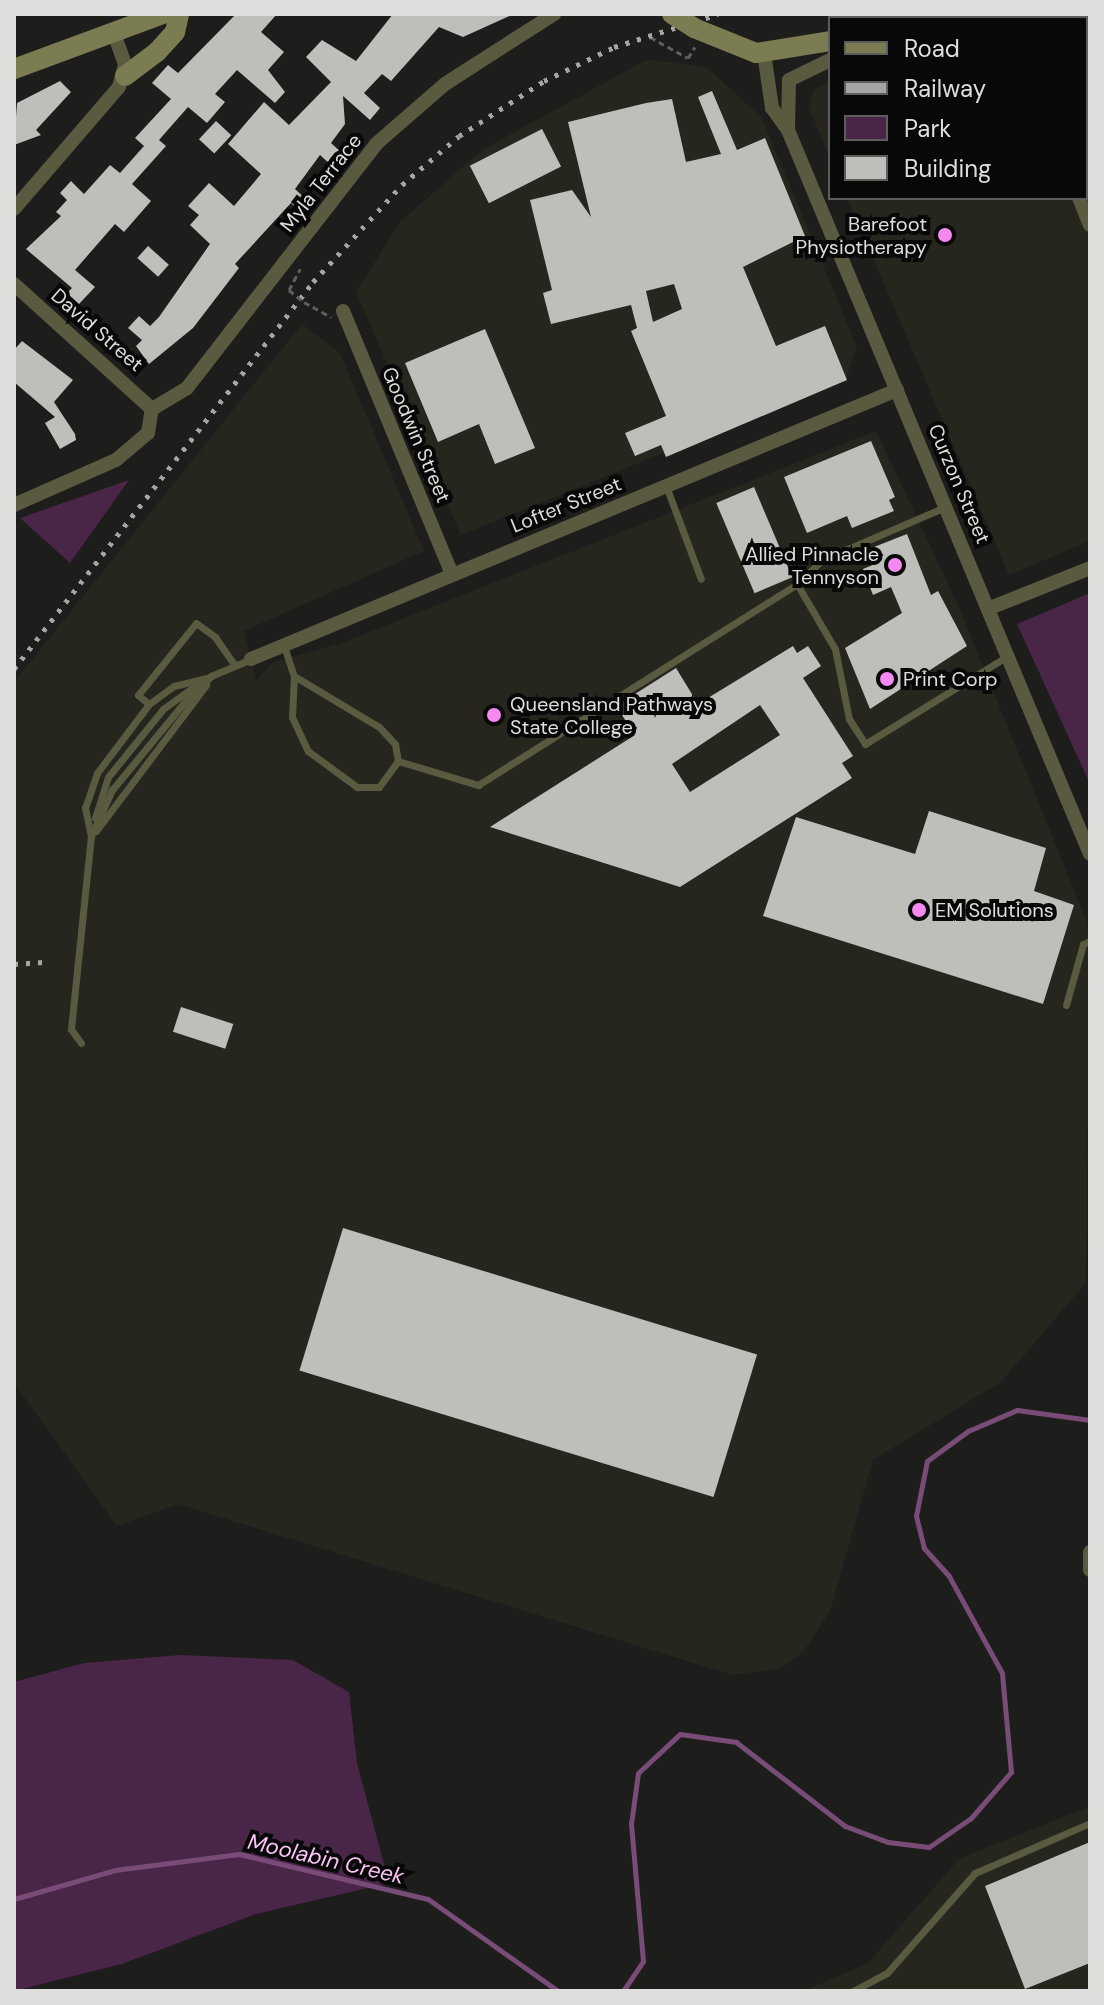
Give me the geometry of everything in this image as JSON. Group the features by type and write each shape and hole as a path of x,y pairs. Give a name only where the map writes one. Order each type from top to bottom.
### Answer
{"main road":[{"path":"14,69 163,14"},
{"path":"125,76 157,52 175,32 179,14"},
{"path":"672,14 696,36 764,53 828,41"}],"street":[{"name":"Myla Terrace","path":"152,409 187,388 392,129 445,84 554,14"},
{"path":"14,209 125,76 114,33"},
{"name":"Curzon Street","path":"764,53 766,93 788,130 990,608 1090,854"},
{"name":"Curzon Street","path":"788,130 789,80 828,61"},
{"path":"1080,200 1090,225"},
{"name":"David Street","path":"14,284 152,409"},
{"name":"Goodwin Street","path":"343,311 452,574"},
{"name":"Lofter Street","path":"251,659 897,390"},
{"path":"14,505 116,460 148,433 152,409"},
{"path":"990,608 1090,568"},
{"path":"1090,1552 1090,1570"}],"lane":[{"path":"666,486 701,579"},
{"path":"398,761 478,785 797,584 822,560 947,506"},
{"path":"797,584 835,649 849,719 865,744 1009,655"},
{"path":"149,704 138,695 196,623 215,637 235,666"},
{"path":"284,644 294,676 292,717 308,751 345,781 368,789 379,787 398,761 395,744 379,727 294,676"},
{"path":"91,836 85,808 97,773 149,704 174,686 211,676 251,659"},
{"path":"91,836 112,790 211,676"},
{"path":"81,1043 71,1029 91,836 108,777 163,709 211,676"},
{"path":"91,836 187,717 211,676"},
{"path":"1066,1005 1083,944 1090,941"},
{"path":"853,1991 887,1973 975,1873 1090,1823"}],"path":[{"path":"650,37 688,58 696,36"},
{"path":"301,269 289,290 326,319"}],"shaded area":[{"path":"648,59 708,68 762,118 857,347 846,379 461,535 356,292 400,222 482,150"},
{"path":"1090,61 1090,541 1009,575 848,200 1088,200"},
{"path":"828,83 828,153 809,108 813,90"},
{"path":"302,324 340,353 424,551 244,631 256,680 273,662 339,644 876,431 958,605 1090,929 1086,1283 1001,1382 873,1460 830,1611 804,1651 781,1668 732,1675 178,1504 117,1526 14,1383 14,682"},
{"path":"1090,1806 1090,1991 803,1991 867,1964 959,1859"}],"green space":[{"path":"129,480 70,563 20,518"},
{"path":"1090,593 1090,784 1017,624"},
{"path":"180,1655 293,1660 349,1692 357,1763 389,1883 256,1914 122,1964 14,1991 14,1682 84,1663"}],"building":[{"path":"236,14 277,14 261,32 284,52 268,70 285,92 275,103 237,70 215,94 225,102 207,123 188,107 159,140 166,146 132,184 151,201 124,232 115,224 75,270 95,287 79,304 67,293 72,288 26,249 61,216 56,212 67,200 60,193 71,181 84,194 110,165 120,173 144,146 135,138 171,99 152,83 168,65 178,73"},
{"path":"393,14 514,14 463,37 439,27 391,81 382,74 364,93 380,108 370,120 343,96 345,124 331,143 342,153 331,165 320,155 295,189 309,202 300,211 291,203 235,264 239,268 193,328 149,364 136,346 142,340 128,328 139,316 150,326 159,317 210,244 190,225 199,215 188,206 209,183 234,206 261,174 228,144 264,102 289,125 331,82 306,57 322,40 356,61"},
{"path":"60,81 71,92 36,130 41,135 14,145 17,103"},
{"path":"712,91 737,150 765,138 805,236 743,267 776,346 825,326 847,380 666,457 661,445 635,456 625,433 666,416 631,331 637,328 631,305 551,324 543,293 552,290 530,200 572,190 591,217 568,122 646,103 672,99 686,162 721,154 698,97","holes":["674,284 682,309 653,322 646,291"]},
{"path":"216,121 231,135 214,154 199,139"},
{"path":"542,129 561,166 489,203 470,166"},
{"path":"148,246 169,265 158,277 137,258"},
{"path":"485,329 535,448 495,464 479,424 438,442 405,363"},
{"path":"22,341 73,380 54,402 76,440 60,449 45,423 55,417 14,382 14,350"},
{"path":"871,441 895,497 889,500 894,511 852,528 847,516 807,533 784,477"},
{"path":"754,487 792,577 755,593 716,503"},
{"name":"Print Corp","path":"907,534 931,595 938,591 967,646 870,709 845,648 902,613 891,587 873,595 863,569 880,562 874,547"},
{"path":"793,646 797,653 808,646 821,666 803,678 853,756 842,763 852,778 680,887 490,827 635,735 616,706 676,668 698,704","holes":["760,705 780,735 690,792 672,764"]},
{"name":"EM Solutions","path":"929,811 1046,848 1034,891 1074,905 1043,1004 763,916 796,817 915,854"},
{"path":"181,1007 233,1024 225,1049 173,1032"},
{"path":"343,1228 757,1355 714,1497 299,1370"},
{"path":"1090,1842 1090,1963 1025,1989 985,1886"}],"waterway":[{"name":"Moolabin Creek","path":"623,1991 643,1961 631,1824 638,1773 680,1734 736,1742 845,1826 888,1842 929,1847 971,1818 1011,1772 1002,1673 949,1576 924,1548 916,1516 927,1461 968,1431 1017,1410 1090,1420"},
{"name":"Moolabin Creek","path":"14,1899 115,1870 239,1854 428,1899 558,1991"}],"railway":[{"path":"14,669 313,282 402,185 459,136 544,81 614,47 718,14"},
{"path":"14,964 43,962"}],"place":[{"name":"Barefoot Physiotherapy","path":"945,235"},
{"name":"Allied Pinnacle Tennyson","path":"895,565"},
{"name":"Print Corp","path":"887,679"},
{"name":"Queensland Pathways State College","path":"494,715"},
{"name":"EM Solutions","path":"919,910"}]}
